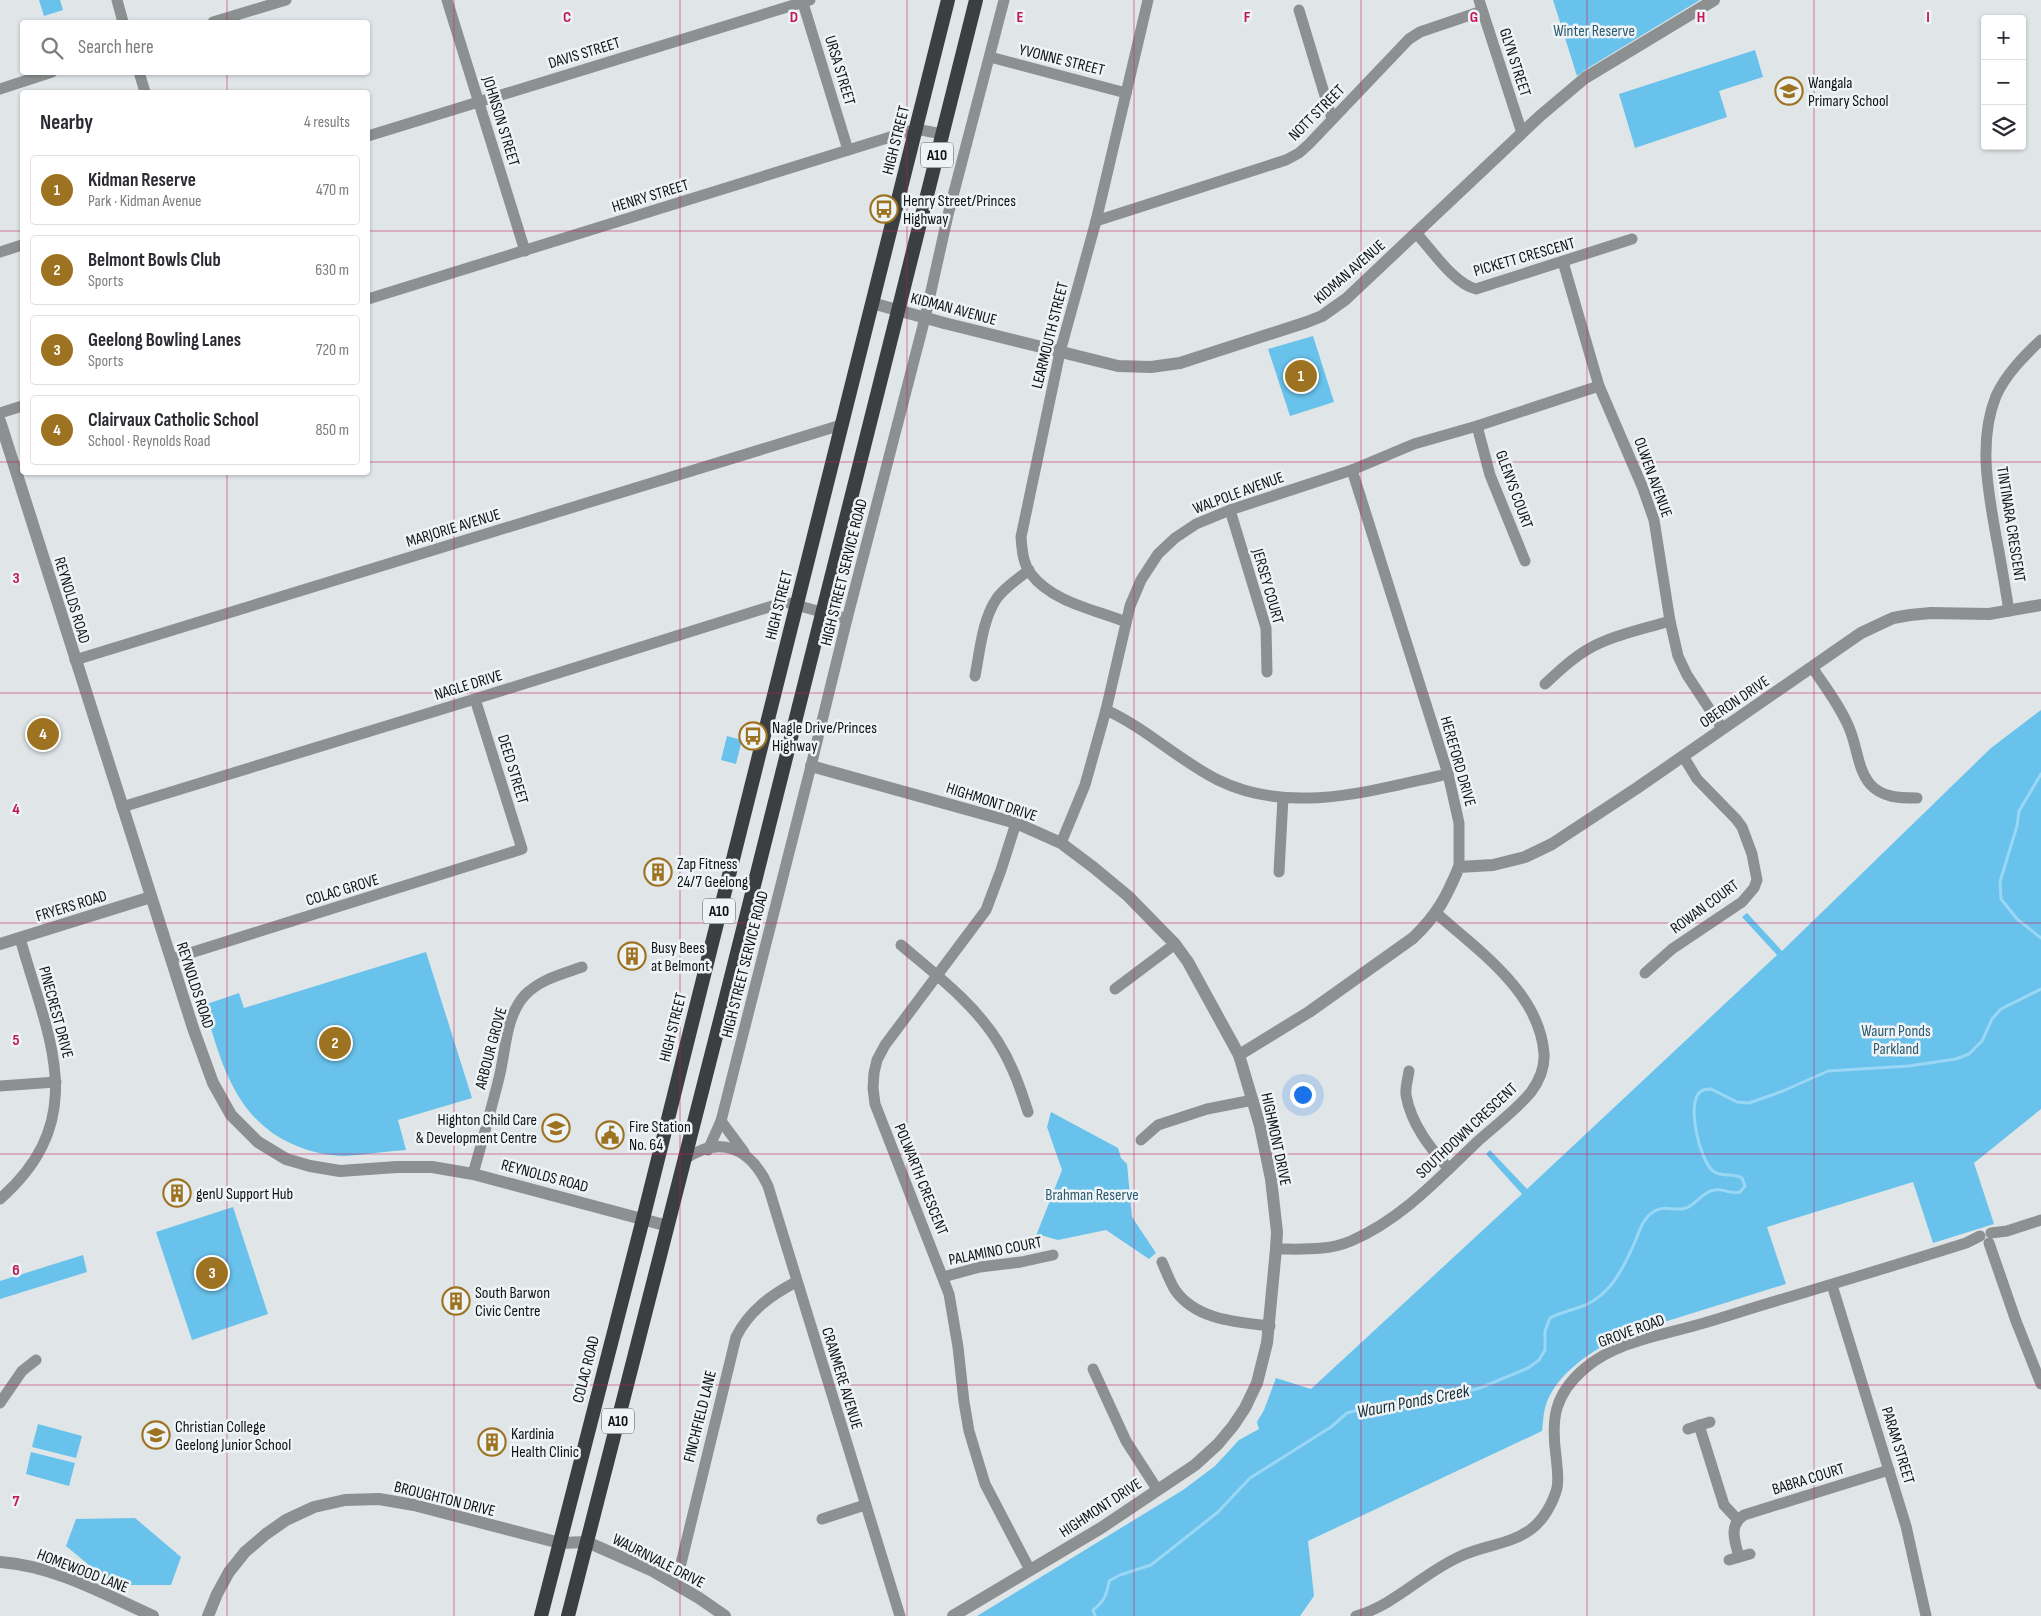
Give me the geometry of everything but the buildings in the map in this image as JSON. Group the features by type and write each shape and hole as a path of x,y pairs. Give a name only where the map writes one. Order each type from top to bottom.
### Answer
{"highway":[{"name":"HIGH STREET","path":"643,1219 948,0"},
{"name":"A10","path":"568,1616 581,1543 668,1226 976,0"},
{"name":"COLAC ROAD","path":"541,1616 643,1219"}],"street":[{"path":"117,0 123,20"},
{"path":"220,20 286,0"},
{"name":"JOHNSON STREET","path":"447,0 525,251"},
{"name":"HIGH STREET SERVICE ROAD","path":"708,1150 721,1121 811,766 846,619 925,318 948,215 1004,0"},
{"name":"LEARMOUTH STREET","path":"1126,622 1062,597 1045,587 1029,570 1022,552 1021,537 1060,352 1096,220 1148,0"},
{"name":"KIDMAN AVENUE","path":"872,303 1118,366 1151,367 1180,363 1307,322 1322,316 1346,299 1522,133 1584,78 1714,0"},
{"name":"DAVIS STREET","path":"370,135 805,1"},
{"name":"URSA STREET","path":"805,1 848,150"},
{"name":"GLYN STREET","path":"1481,6 1522,133"},
{"name":"NOTT STREET","path":"1096,220 1286,160 1299,153 1409,39 1420,32 1481,6"},
{"path":"1299,10 1332,119"},
{"name":"YVONNE STREET","path":"990,58 1126,93"},
{"path":"0,89 43,75"},
{"path":"140,75 144,90"},
{"name":"HENRY STREET","path":"370,298 916,129 942,134"},
{"name":"PICKETT CRESCENT","path":"1416,233 1458,280 1467,287 1476,289 1632,240"},
{"path":"0,252 20,246"},
{"name":"OLWEN AVENUE","path":"1563,262 1599,386 1649,504 1658,535 1670,621 1678,656 1722,728"},
{"name":"TINTINARA CRESCENT","path":"2009,611 1987,478 1987,436 1990,414 1997,395 2008,375 2024,355 2041,340"},
{"name":"WALPOLE AVENUE","path":"1061,843 1085,785 1106,710 1130,606 1141,580 1158,554 1175,538 1196,524 1230,510 1352,470 1414,444 1477,426 1599,386"},
{"path":"0,413 20,407"},
{"name":"REYNOLDS ROAD","path":"0,421 193,1028 215,1089 231,1115 258,1142 286,1159 310,1166 340,1172 397,1167 432,1167 473,1174 668,1226"},
{"name":"MARJORIE AVENUE","path":"75,660 841,425"},
{"name":"GLENYS COURT","path":"1477,426 1490,474 1525,562"},
{"name":"HEREFORD DRIVE","path":"1239,1055 1310,1012 1413,938 1436,913 1446,897 1459,867 1459,824 1448,774 1352,470"},
{"name":"JERSEY COURT","path":"1230,510 1266,628 1266,672"},
{"path":"975,676 984,632 992,607 1002,592 1029,570"},
{"name":"NAGLE DRIVE","path":"122,807 785,602 823,612"},
{"name":"OBERON DRIVE","path":"1459,867 1493,865 1525,857 1552,844 1861,634 1893,618 1931,613 1978,614 2041,605"},
{"path":"823,612 846,619"},
{"path":"1545,684 1562,668 1598,644 1670,621"},
{"path":"1812,667 1842,713 1854,740 1862,769 1870,785 1890,797 1917,798"},
{"name":"DEED STREET","path":"475,699 522,849"},
{"path":"1106,710 1130,723 1188,763 1218,780 1246,792 1282,798 1354,794 1448,774"},
{"name":"ROWAN COURT","path":"1645,973 1672,949 1742,902 1754,888 1757,880 1752,854 1742,827 1697,779 1683,756"},
{"name":"HIGHMONT DRIVE","path":"811,766 1016,823 1061,843 1128,896 1174,944 1200,984 1239,1055 1253,1100 1271,1179 1277,1232 1270,1326 1264,1360 1257,1383 1245,1408 1233,1426 1218,1444 1195,1465 1101,1528 953,1616"},
{"path":"1279,872 1282,798"},
{"name":"POLWARTH CRESCENT","path":"1016,823 986,910 886,1045 878,1060 873,1088 882,1125 943,1276 955,1321 964,1402 974,1446 989,1492 1030,1570"},
{"name":"COLAC GROVE","path":"171,959 522,849"},
{"name":"FRYERS ROAD","path":"0,944 151,897"},
{"name":"SOUTHDOWN CRESCENT","path":"1276,1249 1328,1247 1348,1242 1363,1236 1392,1218 1449,1169 1531,1092 1543,1070 1544,1056 1540,1032 1521,993 1495,965 1436,913"},
{"name":"PINECREST DRIVE","path":"0,1199 15,1186 32,1166 48,1136 55,1105 56,1072 51,1042 20,938"},
{"path":"1115,989 1174,944"},
{"path":"901,945 972,1008 997,1040 1015,1075 1028,1112"},
{"name":"ARBOUR GROVE","path":"473,1174 499,1078 511,1021 517,1006 541,982 582,967"},
{"path":"1409,1071 1406,1094 1414,1117 1426,1143 1449,1169"},
{"path":"0,1086 56,1082"},
{"path":"1141,1140 1158,1125 1208,1109 1253,1100"},
{"name":"CRANMERE AVENUE","path":"721,1121 762,1174 768,1186 900,1616"},
{"path":"685,1159 695,1152 726,1148 735,1149 746,1155"},
{"name":"GROVE ROAD","path":"1356,1616 1384,1604 1462,1555 1517,1539 1532,1528 1552,1502 1557,1486 1553,1432 1560,1396 1585,1368 1600,1358 1625,1346 1832,1285 2041,1220"},
{"path":"1987,1238 2016,1321 2041,1384"},
{"name":"PALAMINO COURT","path":"943,1276 980,1267 1021,1262 1053,1255"},
{"path":"1162,1262 1175,1290 1195,1309 1228,1322 1270,1326"},
{"name":"FINCHFIELD LANE","path":"676,1584 736,1337 741,1326 761,1304 796,1282"},
{"name":"PARAM STREET","path":"1832,1285 1890,1470 1912,1549 1926,1616"},
{"path":"0,1403 22,1371 36,1360"},
{"path":"1093,1369 1126,1441 1157,1489"},
{"path":"1699,1425 1724,1505 1738,1520 1733,1532 1739,1557"},
{"name":"BABRA COURT","path":"1738,1520 1748,1513 1890,1470"},
{"name":"BROUGHTON DRIVE","path":"208,1616 217,1594 230,1572 245,1552 266,1534 286,1520 314,1507 345,1500 379,1499 414,1505 560,1542 581,1543"},
{"path":"822,1520 865,1505"},
{"name":"WAURNVALE DRIVE","path":"581,1543 619,1555 676,1584 725,1616"},
{"name":"HOMEWOOD LANE","path":"0,1562 27,1565 48,1571 153,1616"}],"green space":[{"path":"39,0 60,0 63,10 44,16"},
{"name":"Winter Reserve","path":"1553,0 1700,0 1577,76"},
{"path":"1755,50 1763,77 1719,91 1727,117 1635,148 1619,94"},
{"path":"1313,336 1334,402 1290,416 1268,349"},
{"name":"Waurn Ponds Parkland","path":"2041,710 2041,1109 1974,1163 1994,1224 1933,1243 1913,1182 1767,1227 1786,1284 1629,1333 1604,1345 1579,1362 1558,1383 1550,1395 1545,1408 1542,1431 1308,1541 1314,1596 1300,1616 977,1616 1183,1490 1215,1466 1239,1440 1259,1429 1257,1422 1264,1410 1276,1378 1311,1389 1522,1194 1486,1154 1490,1150 1527,1189 1777,955 1742,917 1747,913 1782,951 1991,748"},
{"path":"727,736 742,740 736,764 721,760"},
{"path":"426,952 472,1098 398,1120 406,1150 361,1155 331,1155 303,1148 271,1132 255,1118 242,1102 223,1066 204,1005 239,993 244,1008"},
{"name":"Brahman Reserve","path":"1051,1112 1118,1148 1121,1158 1127,1164 1132,1217 1156,1253 1149,1259 1106,1230 1058,1240 1036,1236 1062,1170 1047,1127"},
{"path":"233,1207 268,1314 192,1340 156,1232"},
{"path":"83,1255 87,1272 0,1299 0,1281"},
{"path":"38,1424 82,1436 76,1458 32,1447"},
{"path":"31,1452 75,1463 69,1486 26,1474"},
{"path":"135,1518 181,1557 171,1585 113,1585 66,1546 76,1519"}],"waterway":[{"name":"Waurn Ponds Creek","path":"2041,774 2019,811 2017,826 2000,882 2001,899 2017,919 2041,938"},
{"name":"Waurn Ponds Creek","path":"1095,1616 1093,1610 1104,1597 1109,1581 1120,1575 1151,1565 1218,1512 1250,1478 1331,1427 1347,1413 1375,1405 1433,1400 1480,1388 1528,1368 1539,1360 1545,1350 1545,1331 1550,1318 1595,1300 1611,1285 1631,1251 1641,1226 1649,1215 1665,1208 1686,1208 1711,1191 1740,1192 1745,1186 1742,1178 1713,1171 1708,1165 1699,1145 1694,1108 1696,1098 1701,1091 1711,1089 1737,1102 1749,1103 1783,1091 1828,1071 1909,1066 1956,1059 1969,1054 1982,1041 1992,1019 2001,1009 2041,989"}],"place":[{"name":"Wangala Primary School","path":"1789,91"},
{"name":"Henry Street/Princes Highway","path":"884,209"},
{"name":"Kidman Reserve","path":"1301,376"},
{"name":"Clairvaux Catholic School","path":"43,734"},
{"name":"Nagle Drive/Princes Highway","path":"753,736"},
{"name":"Zap Fitness 24/7 Geelong","path":"658,872"},
{"name":"Busy Bees at Belmont","path":"632,956"},
{"name":"Belmont Bowls Club","path":"335,1043"},
{"name":"Highton Child Care & Development Centre","path":"556,1128"},
{"name":"Fire Station No. 64","path":"610,1135"},
{"name":"genU Support Hub","path":"177,1193"},
{"name":"Geelong Bowling Lanes","path":"212,1273"},
{"name":"South Barwon Civic Centre","path":"456,1301"},
{"name":"Christian College Geelong Junior School","path":"156,1435"},
{"name":"Kardinia Health Clinic","path":"492,1442"}]}
